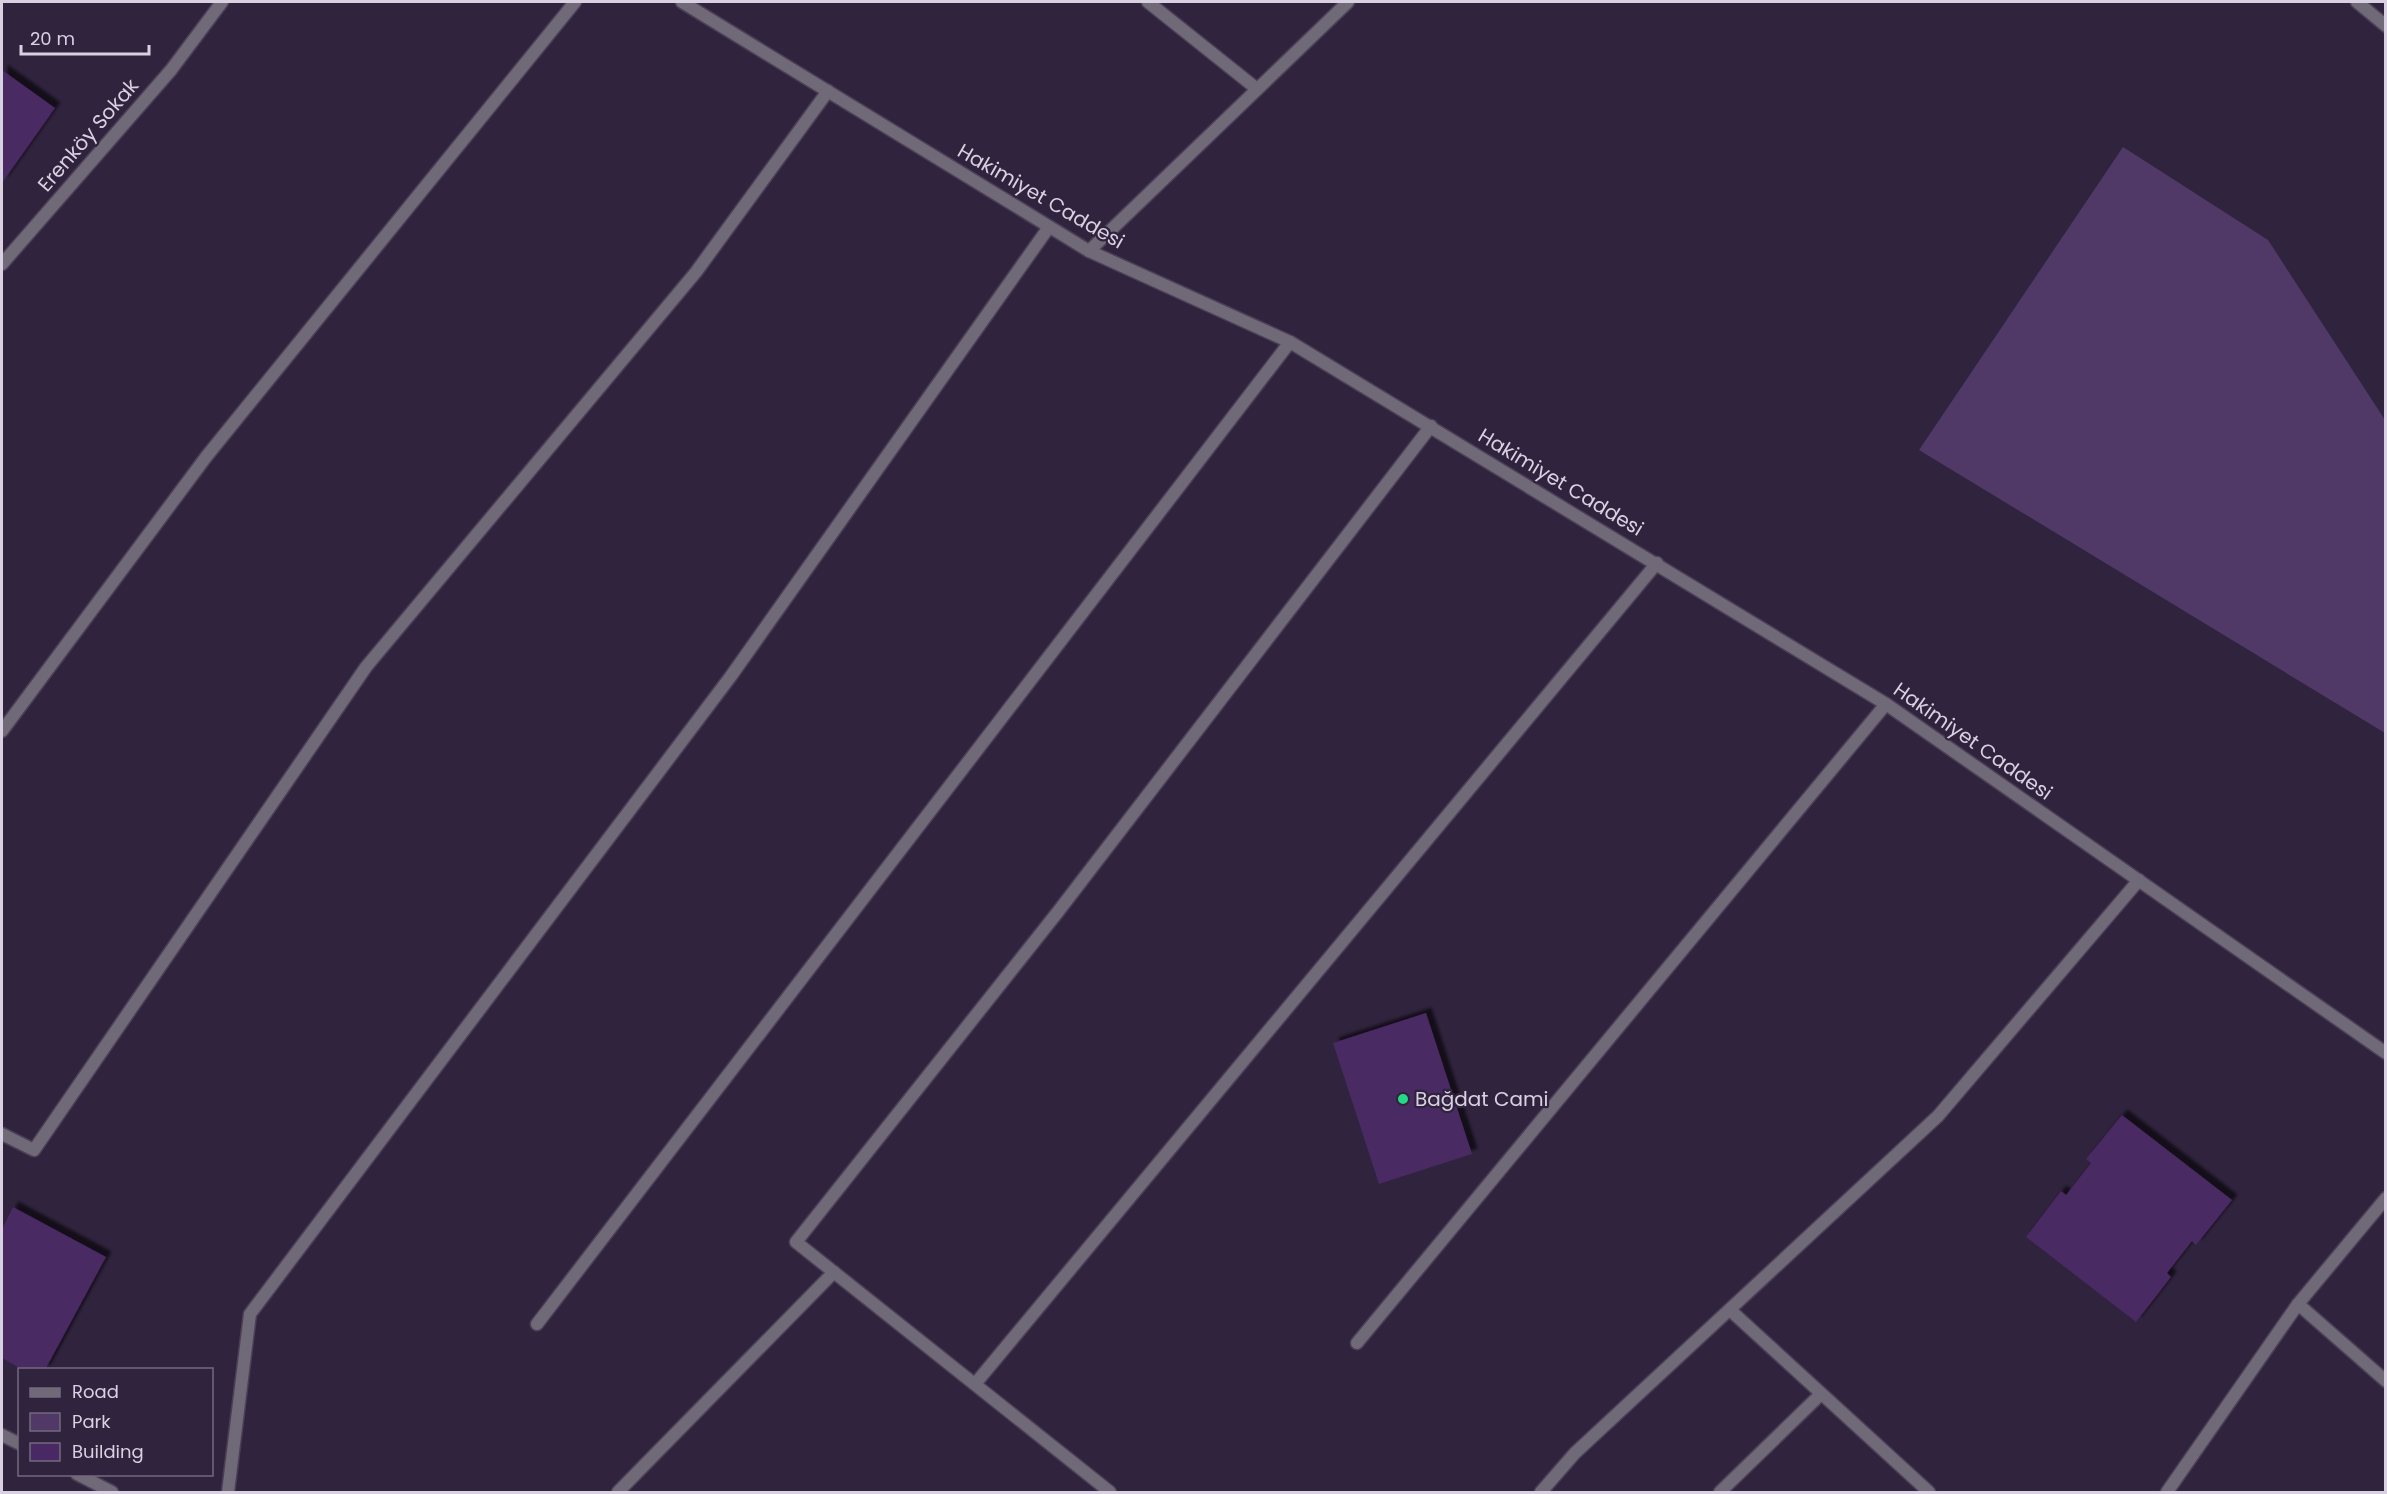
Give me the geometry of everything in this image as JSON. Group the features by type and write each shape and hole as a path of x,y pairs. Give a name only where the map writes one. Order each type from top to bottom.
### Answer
{"street":[{"name":"Erenköy Sokak","path":"2,264 171,70 222,2"},
{"path":"2,731 206,457 575,2"},
{"name":"Hakimiyet Caddesi","path":"682,2 1089,251 1290,342 1886,704 2385,1053"},
{"path":"1148,2 1257,89"},
{"path":"1089,251 1348,2"},
{"path":"2357,2 2385,26"},
{"path":"2,1134 34,1150 366,667 696,272 828,91"},
{"path":"228,1492 250,1314 731,676 1049,227"},
{"path":"537,1324 1290,342"},
{"path":"1110,1492 795,1242 1057,913 1431,426"},
{"path":"975,1384 1657,563"},
{"path":"1357,1343 1886,704"},
{"path":"1541,1492 1575,1453 1938,1116 2139,880"},
{"path":"2167,1492 2298,1304 2385,1198"},
{"path":"618,1492 834,1272"},
{"path":"2298,1304 2385,1381"},
{"path":"1730,1310 1929,1492"},
{"path":"1720,1492 1821,1394"},
{"path":"2,1435 18,1443"},
{"path":"81,1476 112,1492"}],"green space":[{"path":"2123,147 2268,240 2385,420 2385,733 1919,450"}],"building":[{"path":"2,70 55,108 2,183"},
{"name":"Bağdat Cami","path":"1426,1013 1472,1154 1379,1184 1333,1043"},
{"path":"2122,1115 2232,1200 2196,1245 2192,1241 2167,1273 2171,1277 2136,1322 2026,1237 2061,1191 2066,1195 2091,1163 2086,1159"},
{"path":"13,1207 106,1257 46,1368 20,1368 2,1358 2,1229"}],"place":[{"name":"Bağdat Cami","path":"1403,1099"}]}
